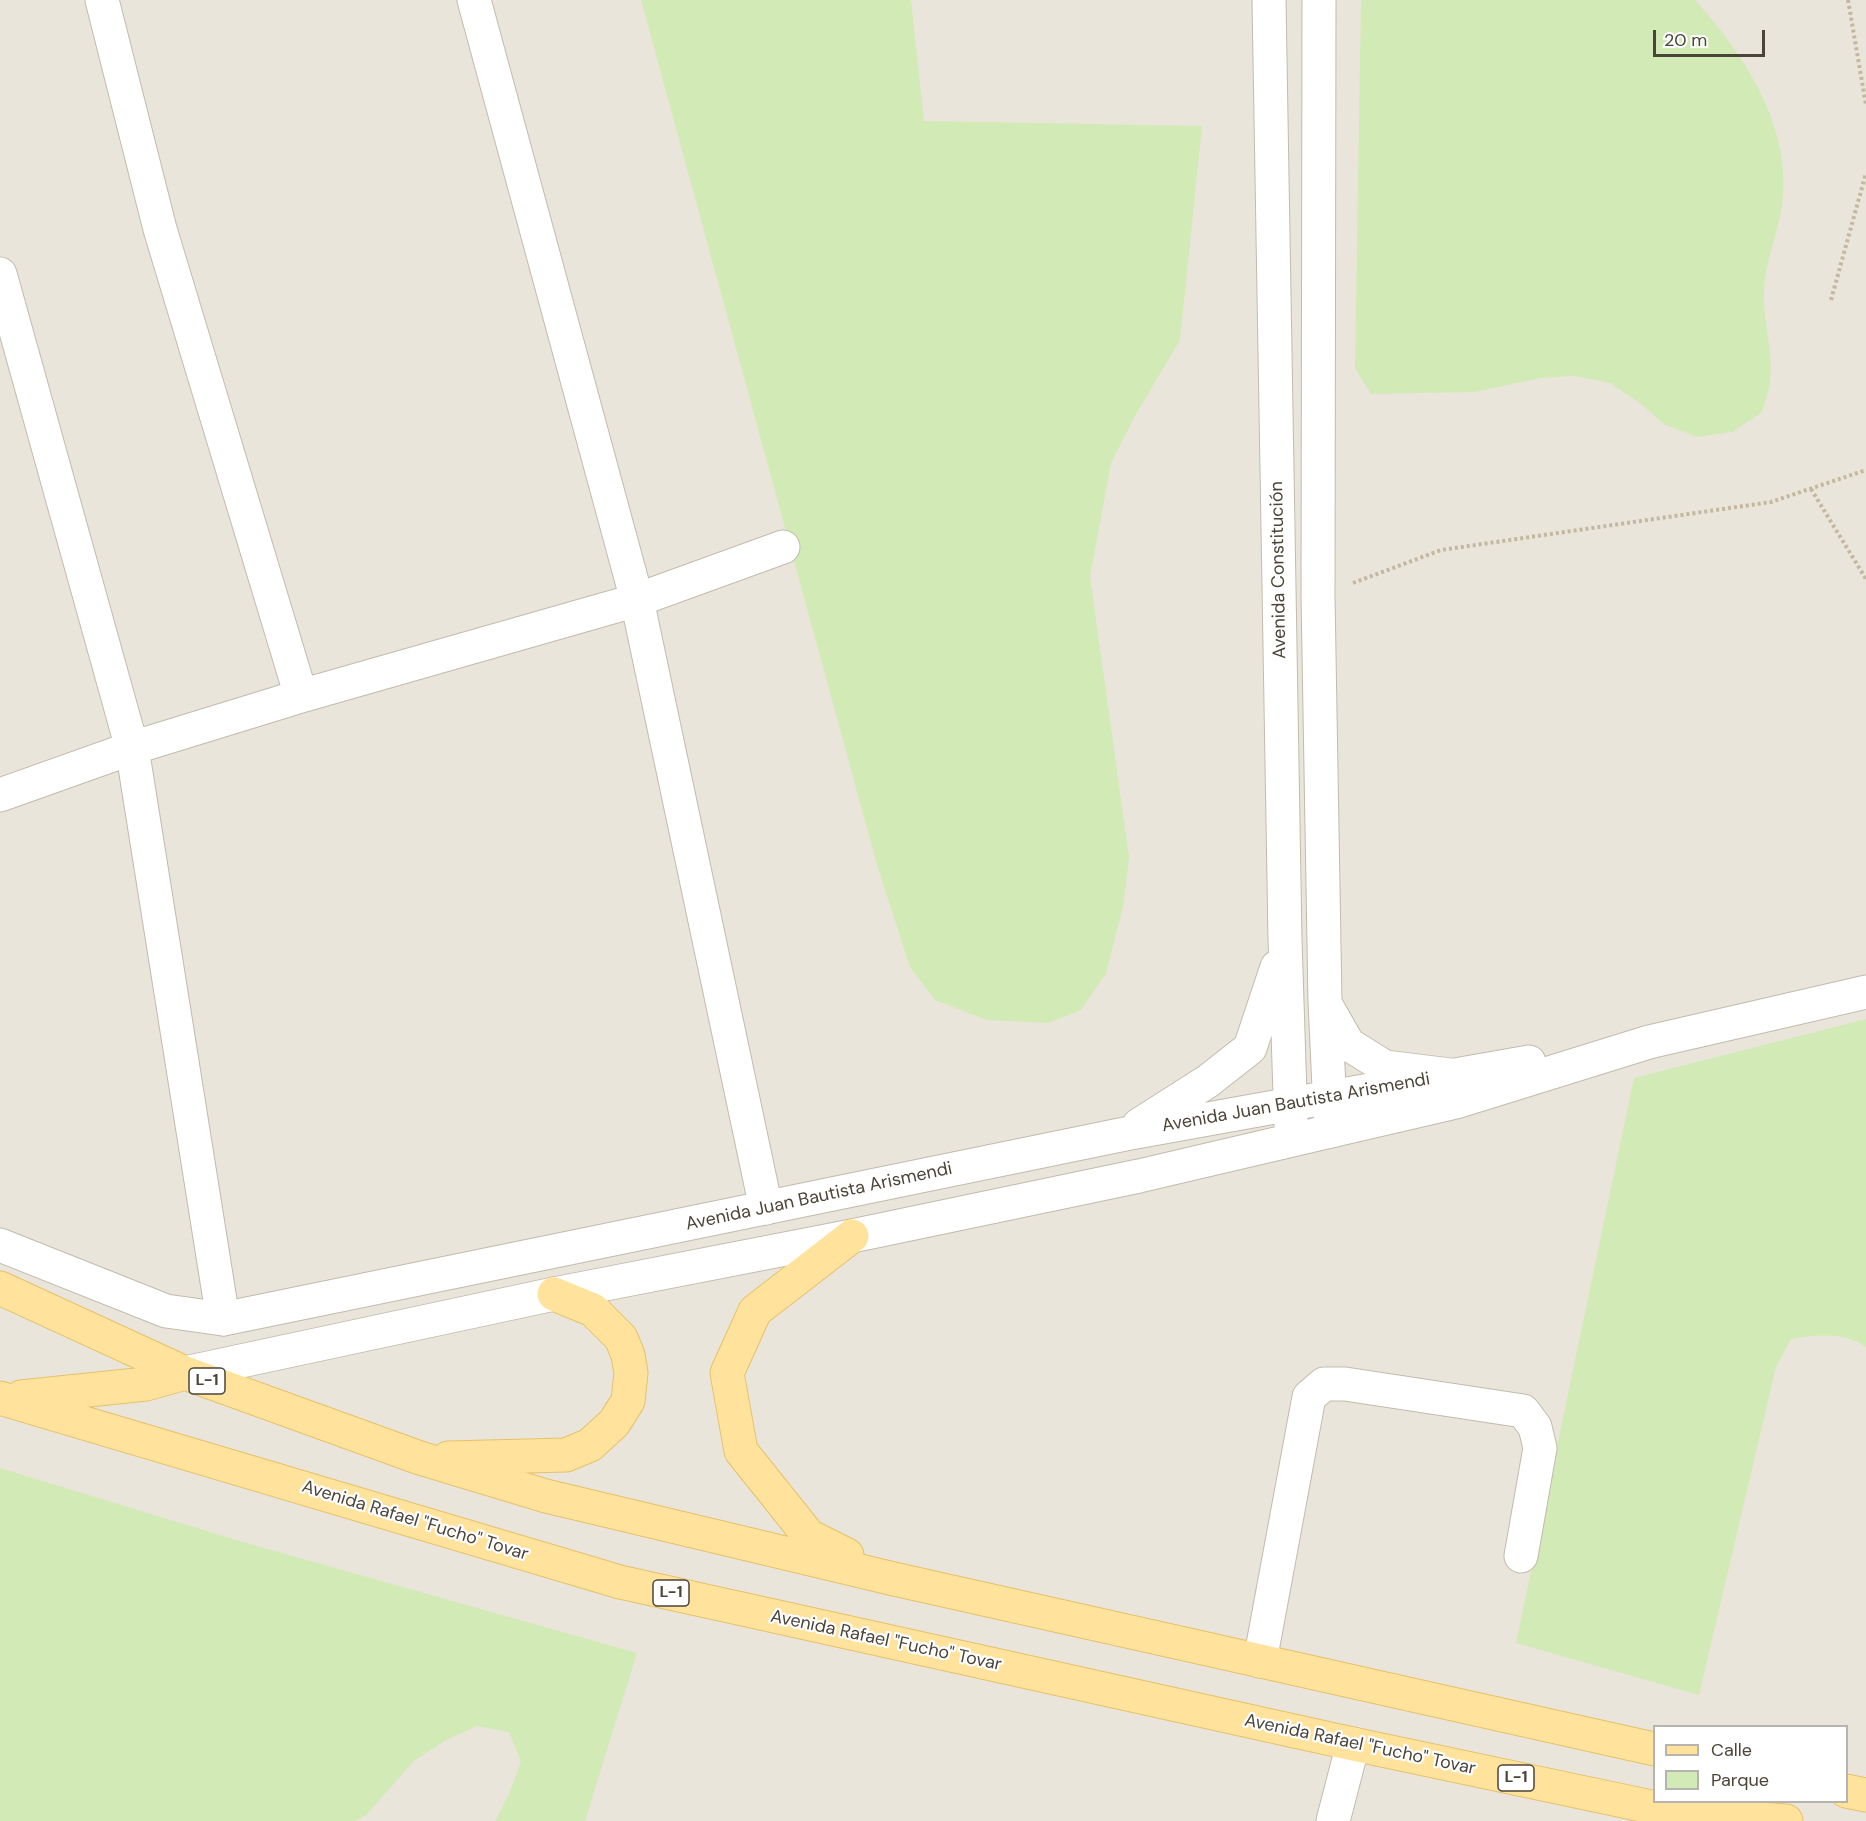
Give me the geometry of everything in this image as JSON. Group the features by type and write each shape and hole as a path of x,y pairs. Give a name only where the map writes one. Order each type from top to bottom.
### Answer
{"main road":[{"path":"852,1236 755,1311 727,1373 741,1451 809,1536 894,1579"},
{"name":"L-1","path":"0,1288 185,1373 420,1458 546,1496 894,1579 1653,1749"},
{"name":"L-1","path":"420,1458 566,1455 590,1445 614,1423 628,1401 631,1373 628,1355 621,1338 593,1310 554,1294"},
{"path":"1,1398 146,1383 185,1373"},
{"name":"Avenida Rafael \"Fucho\" Tovar","path":"1,1398 621,1582 1353,1744 1680,1813 1786,1821"},
{"path":"1848,1791 1866,1795"}],"street":[{"path":"102,0 160,229 301,696"},
{"path":"474,0 637,600 766,1208"},
{"name":"Avenida Constitución","path":"1269,0 1285,939 1292,1140"},
{"name":"L-1","path":"1319,0 1318,596 1325,1002 1331,1131"},
{"path":"0,274 132,748 223,1319"},
{"path":"0,795 132,748 301,696 637,600 783,547"},
{"name":"L-1","path":"1125,1134 1208,1081 1250,1048 1270,994 1285,939"},
{"name":"Avenida Juan Bautista Arismendi","path":"0,1245 166,1311 223,1319 1125,1134 1450,1075 1649,1042 1866,992"},
{"name":"L-1","path":"1325,1002 1348,1044 1385,1067 1450,1075"},
{"name":"Avenida Juan Bautista Arismendi","path":"185,1373 554,1294 852,1236 1139,1176 1456,1102 1649,1042"},
{"path":"1260,1661 1310,1397 1324,1384 1345,1384 1523,1411 1535,1427 1540,1448 1521,1556"},
{"path":"1333,1821 1353,1744"}],"path":[{"path":"1848,0 1866,105"},
{"path":"1831,300 1866,173"},
{"path":"1318,596 1441,550 1771,502 1866,470"},
{"path":"1811,489 1866,579"}],"shaded area":[{"path":"0,0 1866,0 1866,1821 0,1821"}],"green space":[{"path":"641,0 911,0 924,121 1202,126 1180,340 1136,414 1111,463 1090,577 1129,857 1123,907 1106,973 1081,1010 1048,1023 987,1020 935,1000 910,967 877,865"},
{"path":"1361,0 1695,0 1731,44 1747,68 1761,94 1780,148 1783,176 1782,205 1764,290 1771,370 1769,389 1762,412 1732,432 1698,437 1665,425 1640,403 1610,383 1575,376 1541,378 1475,392 1371,394 1355,368"},
{"path":"1866,1019 1866,1347 1839,1336 1791,1339 1776,1367 1699,1695 1516,1643 1634,1078"},
{"path":"0,1468 243,1542 637,1653 585,1821 495,1821 509,1794 521,1762 509,1732 477,1726 446,1740 414,1761 366,1815 355,1821 0,1821"}]}
